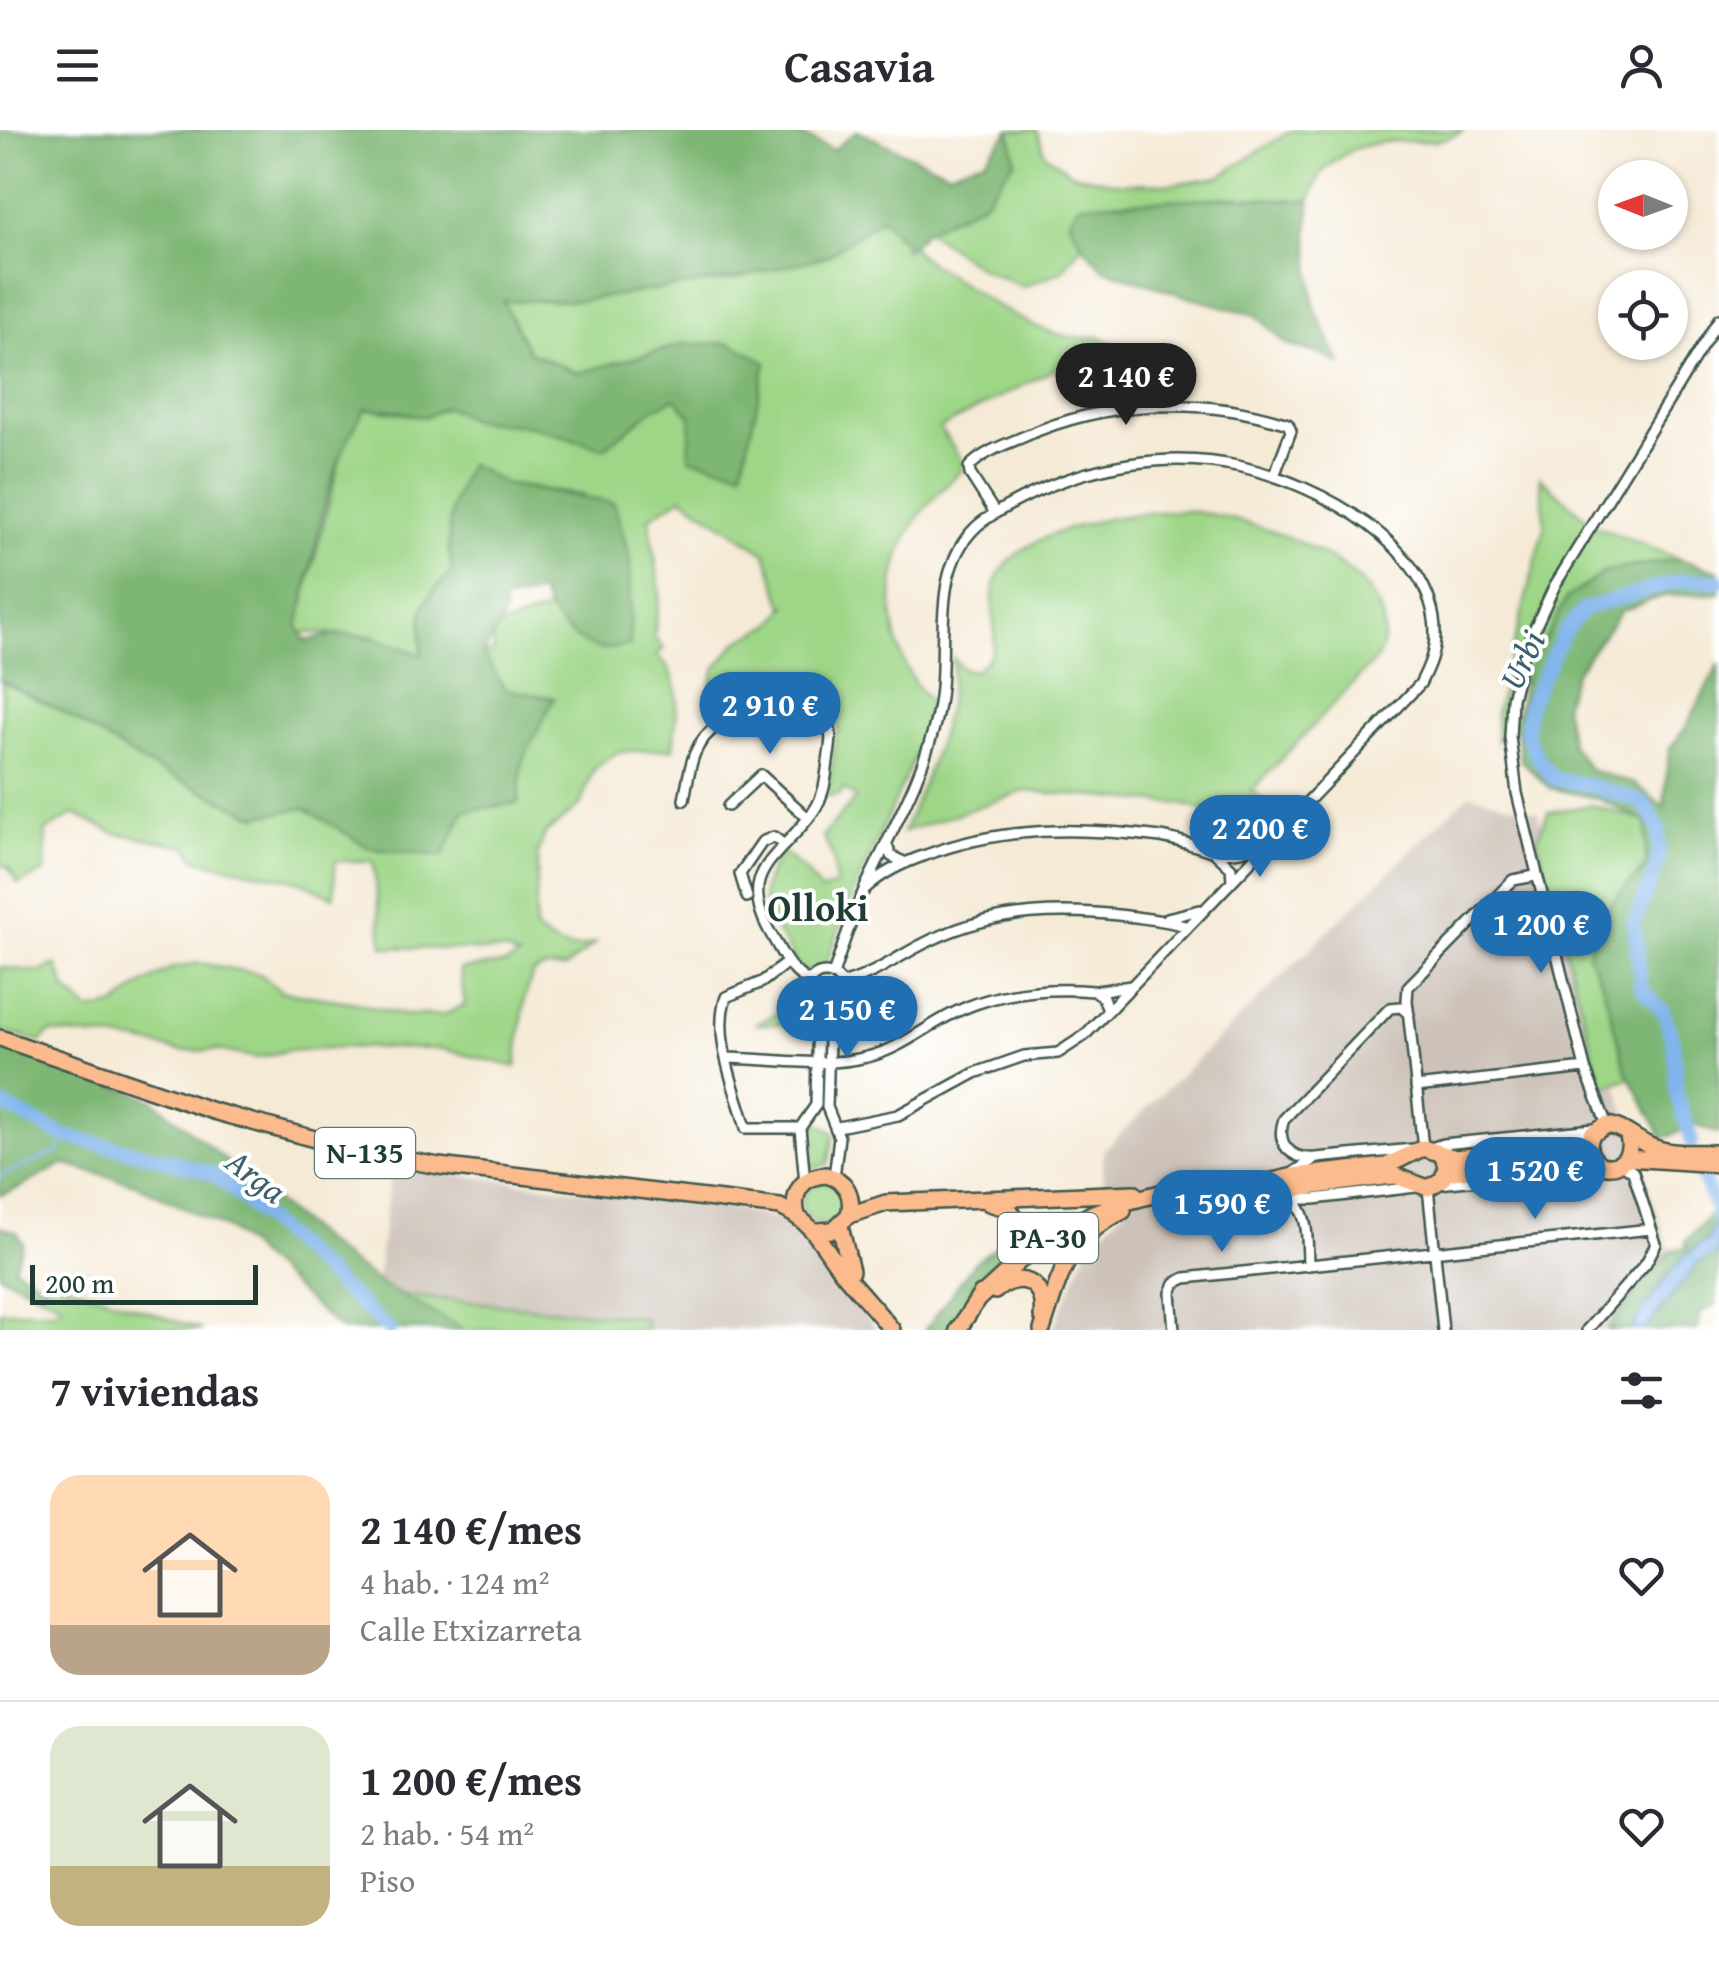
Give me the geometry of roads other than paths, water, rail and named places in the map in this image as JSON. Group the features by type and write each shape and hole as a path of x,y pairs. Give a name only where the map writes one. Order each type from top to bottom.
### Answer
{"highway":[{"name":"N-135","path":"0,1038 214,1111 362,1152 439,1166 780,1207 817,1232"},
{"path":"1628,1136 1613,1162 1588,1148 1598,1132 1618,1127 1628,1136 1668,1151 1719,1153"},
{"name":"PA-30","path":"1169,1195 1250,1195 1384,1177 1426,1167 1575,1146 1598,1132"},
{"name":"PA-30","path":"962,1330 977,1300 1038,1244 1093,1214 1135,1200 1386,1166 1576,1157 1613,1162 1719,1164"},
{"name":"N-135","path":"745,1202 800,1188 818,1175 834,1177"},
{"path":"834,1177 850,1195 886,1203 1169,1195"},
{"path":"796,1215 800,1188"},
{"path":"850,1195 844,1220 844,1252 858,1289"},
{"path":"1039,1330 1063,1269 1084,1235 1130,1208 1169,1195"},
{"path":"955,1200 996,1203 1009,1209 1022,1228 1020,1244 977,1300"},
{"path":"886,1203 817,1232 844,1274 892,1330"},
{"path":"962,1330 994,1292 1007,1281 1020,1279 1031,1283 1041,1298 1039,1330"}],"street":[{"path":"1598,1132 1517,793 1510,737 1512,699 1524,651 1554,585 1719,318"},
{"path":"994,513 970,474 969,467 977,458 1037,431 1104,411 1190,406 1242,412 1288,424 1291,431 1274,476"},
{"path":"809,1116 822,1114 834,1123 898,1115 992,1066 1024,1056 1058,1053 1084,1036 1420,684 1431,661 1436,636 1422,579 1388,542 1331,502 1274,476 1214,463 1132,464 1070,478 994,513 975,528 951,566 943,602 944,666 937,718 924,760 864,891 833,975"},
{"path":"684,800 693,755 722,722 739,714 776,709 822,718 831,729 823,792 808,818 764,866 756,888 762,918 785,964 810,982"},
{"path":"728,806 762,775 808,818"},
{"path":"864,891 887,872 906,863 985,836 1051,829 1159,837 1214,852 1267,844"},
{"path":"747,898 740,874 762,842 774,837 783,844"},
{"path":"886,843 891,856 906,863"},
{"path":"1214,852 1231,868 1232,881"},
{"path":"1443,1330 1407,992 1514,880 1536,876"},
{"path":"1159,919 1186,916 1207,907"},
{"path":"841,984 869,976 947,933 1002,916 1067,911 1159,919 1188,926"},
{"path":"1159,919 1172,928 1175,941"},
{"path":"785,964 762,982 726,998 721,1011 746,1128 800,1128"},
{"path":"818,1008 830,1008 840,1001 841,984 833,975 818,975 810,982 810,1000 818,1008 827,1107 834,1123 834,1177"},
{"path":"728,1058 846,1062 905,1042 952,1014 985,1001 1024,992 1094,992 1131,986"},
{"path":"1094,992 1103,997 1108,1011"},
{"path":"1409,1014 1401,1007 1390,1008 1284,1119 1281,1137 1288,1151 1304,1159 1412,1148 1426,1167"},
{"path":"800,1188 800,1128 816,1105 830,1008"},
{"path":"1416,1086 1585,1068"},
{"path":"1286,1178 1316,1158"},
{"path":"1587,1330 1646,1263 1656,1244 1632,1172 1613,1162"},
{"path":"1250,1195 1289,1199 1426,1167"},
{"path":"1289,1199 1299,1204 1304,1215 1308,1265"},
{"path":"1174,1330 1171,1293 1175,1283 1186,1278 1651,1229"}],"water":[{"path":"1719,1216 1719,1253 1699,1263 1645,1330 1630,1330 1675,1267 1706,1241"}],"waterway":[{"name":"Urbi","path":"1692,1142 1677,1095 1673,1041 1664,1013 1641,987 1634,922 1658,864 1659,829 1644,803 1589,785 1554,779 1526,735 1529,704 1564,632 1584,609 1682,580 1719,581"},
{"name":"Arga","path":"0,1104 64,1136 216,1175 389,1330"},
{"path":"0,1176 58,1152 64,1136"},
{"name":"Urbi","path":"1700,1170 1719,1218"}],"district":[{"name":"Olloki","path":"818,908"}]}
